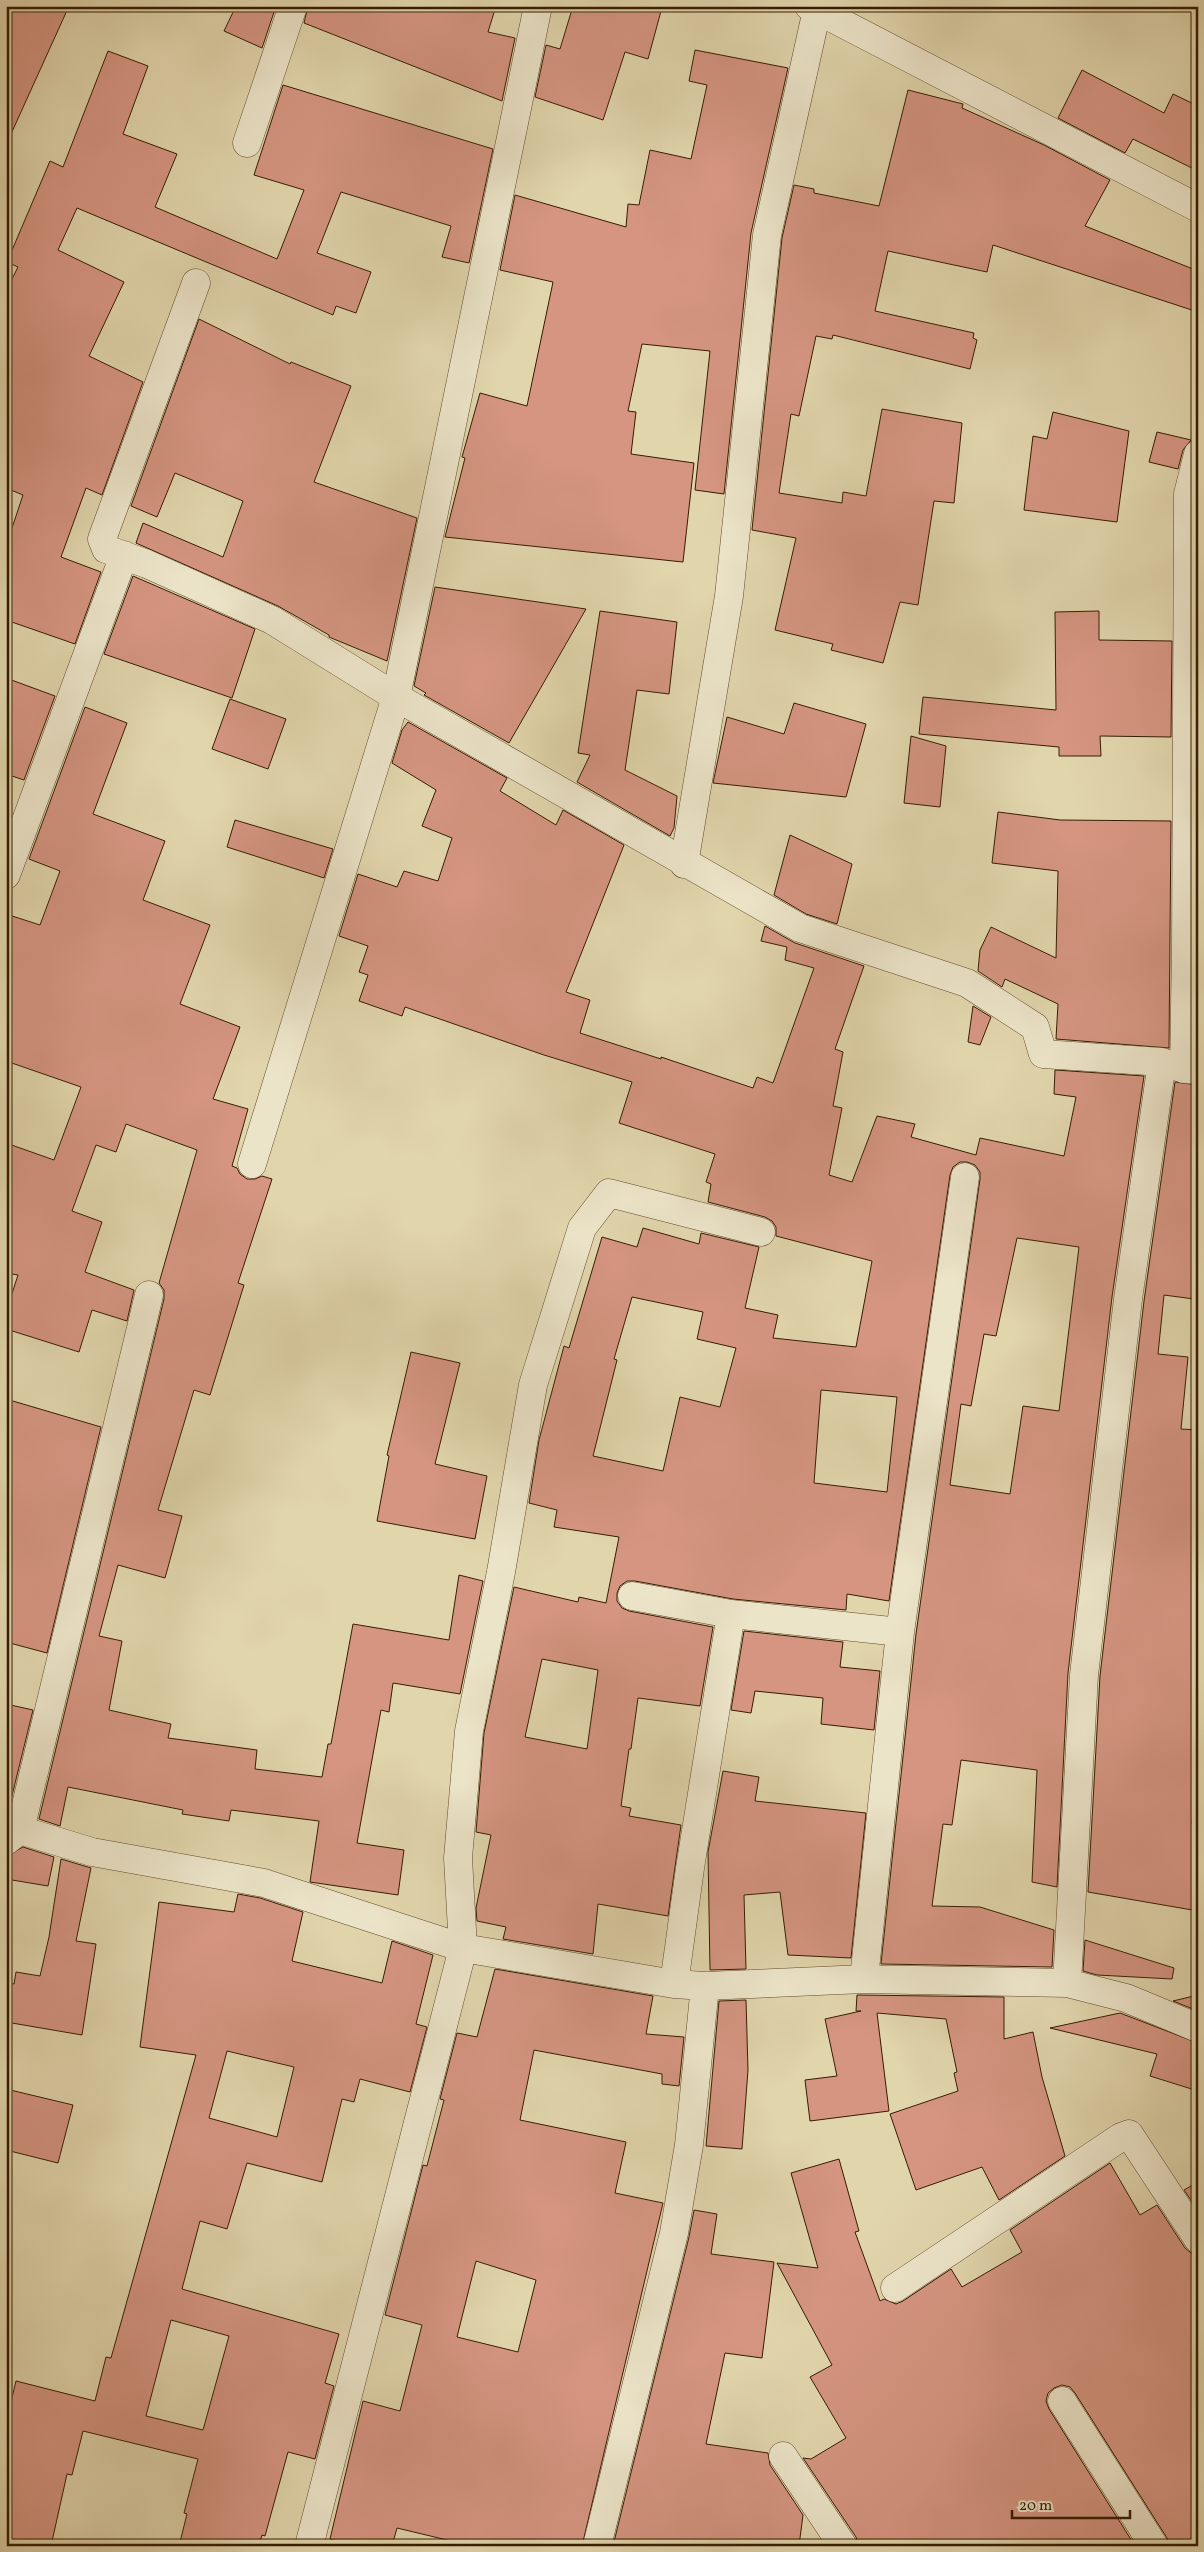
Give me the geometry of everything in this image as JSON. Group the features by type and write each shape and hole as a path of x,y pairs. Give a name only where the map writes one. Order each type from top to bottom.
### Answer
{"street":[{"path":"247,143 293,6"},
{"path":"252,1164 396,696 538,6"},
{"path":"684,864 729,596 767,235 813,8 1198,208"},
{"path":"196,283 102,540 106,549 272,620 396,696 684,864 800,928 967,983 1035,1027 1044,1054 1181,1067"},
{"path":"1068,1983 1084,1675 1128,1299 1181,1067 1186,946 1188,494 1198,454"},
{"path":"6,875 124,556"},
{"path":"864,1979 900,1632 965,1177"},
{"path":"309,2546 463,1948 458,1858 469,1730 501,1572 534,1385 582,1228 609,1193 761,1232"},
{"path":"148,1295 13,1836 264,1883 463,1948 674,1984 705,1986 864,1979 1068,1983 1126,1998 1198,2028"},
{"path":"632,1596 730,1614 900,1632"},
{"path":"674,1984 690,1868 730,1614"},
{"path":"597,2546 674,2234 689,2144 705,1986"},
{"path":"895,2288 1121,2137 1129,2134 1198,2239"},
{"path":"1062,2401 1154,2546"},
{"path":"783,2456 842,2546"}],"building":[{"path":"6,6 69,6 6,145"},
{"path":"236,6 276,6 262,48 224,31"},
{"path":"308,6 496,6 488,32 515,38 502,101 304,23"},
{"path":"573,6 644,6 661,11 648,59 625,52 603,120 535,97 546,45 560,49"},
{"path":"695,50 788,68 751,233 724,494 695,490 710,351 642,344 628,411 636,412 631,454 694,463 683,562 445,537 465,458 462,457 480,393 527,406 553,282 500,270 515,195 626,227 628,204 639,205 650,150 691,159 707,85 689,81"},
{"path":"108,51 148,66 123,134 177,154 155,207 277,259 304,190 254,175 283,85 493,149 469,263 442,257 451,226 341,192 317,253 371,272 356,313 336,306 333,315 77,208 58,250 124,282 89,356 143,382 102,495 86,488 61,557 101,572 75,644 6,620 6,546 23,495 6,488 6,291 18,267 7,262 50,161 63,167"},
{"path":"1082,70 1164,113 1173,94 1198,106 1198,171 1133,139 1125,153 1058,118"},
{"path":"908,90 963,104 962,108 1044,145 1110,180 1085,226 1198,271 1198,312 993,245 987,272 888,251 875,311 974,333 973,338 977,340 970,369 833,335 832,339 816,336 799,416 791,414 779,493 842,503 843,492 866,496 882,409 962,423 954,503 934,501 918,605 900,602 883,663 831,650 833,644 775,630 796,538 752,530 782,238 794,185 814,189 814,193 879,206"},
{"path":"199,319 290,364 291,362 351,386 314,482 417,518 387,661 329,637 329,635 278,606 136,543 143,523 223,557 243,501 175,473 157,517 131,506"},
{"path":"1053,412 1129,431 1117,522 1024,510 1033,436 1047,439"},
{"path":"1157,432 1191,440 1183,450 1178,469 1149,462"},
{"path":"133,576 255,629 232,698 104,654"},
{"path":"435,587 586,609 509,743 424,695 426,693 414,686"},
{"path":"600,611 677,622 669,694 637,690 625,770 677,796 674,828 670,836 577,782 590,755 578,753"},
{"path":"1099,611 1099,640 1172,641 1171,737 1100,736 1101,756 1059,756 1059,747 919,734 923,697 1056,710 1055,612"},
{"path":"6,678 55,696 24,780 6,774"},
{"path":"230,699 286,719 268,769 212,749"},
{"path":"794,703 866,724 846,797 713,783 727,717 784,734"},
{"path":"85,707 127,723 93,814 165,841 143,900 210,925 180,1004 240,1027 213,1099 248,1109 232,1166 237,1168 240,1174 247,1179 255,1179 262,1176 272,1179 238,1283 244,1285 210,1395 194,1390 158,1510 182,1516 165,1578 118,1565 99,1636 122,1641 109,1710 171,1724 168,1738 257,1750 255,1769 322,1777 328,1744 331,1744 353,1624 449,1640 459,1575 483,1581 460,1694 393,1683 389,1712 381,1710 357,1843 404,1850 398,1895 310,1882 319,1821 231,1810 229,1821 182,1814 183,1810 68,1787 60,1826 39,1819 164,1299 164,1290 159,1283 197,1150 126,1124 116,1152 96,1145 72,1211 102,1222 85,1272 134,1290 127,1321 92,1310 79,1352 6,1329 6,1312 18,1275 6,1273 6,1143 54,1160 81,1087 6,1061 6,914 40,925 60,871 29,859"},
{"path":"408,722 507,778 500,791 556,825 563,810 624,845 566,992 590,1000 580,1033 661,1059 661,1057 753,1088 757,1077 773,1083 814,968 785,960 787,947 761,941 765,926 795,943 864,966 835,1049 843,1052 833,1106 842,1108 829,1175 852,1182 877,1116 915,1124 911,1137 976,1155 980,1138 1064,1156 1076,1097 1054,1094 1055,1070 1144,1076 1112,1297 1068,1673 1057,1887 1032,1882 1037,1770 961,1760 952,1825 943,1824 932,1906 980,1907 1054,1930 1052,1967 881,1964 916,1634 980,1179 980,1172 975,1165 967,1162 960,1162 953,1167 950,1175 889,1601 847,1594 846,1610 733,1599 635,1581 627,1581 620,1586 617,1593 617,1601 622,1608 629,1611 713,1627 700,1706 638,1698 631,1749 629,1749 621,1806 631,1808 629,1816 681,1825 668,1916 598,1904 593,1954 503,1939 506,1927 477,1921 476,1908 491,1835 476,1832 484,1733 514,1587 578,1602 579,1597 606,1603 619,1537 554,1527 557,1510 529,1503 539,1440 564,1346 569,1348 602,1237 637,1247 643,1228 699,1244 701,1233 759,1247 745,1308 778,1315 773,1338 856,1347 872,1261 776,1236 776,1227 772,1221 765,1217 708,1202 711,1184 706,1182 715,1154 619,1123 632,1082 544,1055 405,1007 402,1016 359,1001 368,975 359,972 368,946 339,936 358,874 397,887 404,871 438,881 452,838 422,826 436,790 392,763 402,730","holes":["1017,1238 1079,1247 1059,1411 1023,1406 1010,1494 950,1485 961,1404 971,1406 984,1334 996,1336","632,1297 703,1312 697,1339 736,1348 720,1407 680,1397 663,1471 593,1456 617,1360 614,1359","821,1390 897,1397 887,1492 814,1483","542,1659 598,1670 587,1749 525,1737"]},
{"path":"911,736 946,746 940,807 904,803"},
{"path":"998,812 1060,820 1171,821 1169,1048 1056,1039 1058,1004 1005,979 1002,987 978,971 980,950 991,927 1056,958 1058,871 992,863"},
{"path":"235,820 333,849 324,878 227,847"},
{"path":"790,835 852,864 837,924 806,914 774,895"},
{"path":"973,1006 991,1017 980,1045 968,1042"},
{"path":"1175,1082 1198,1085 1198,1268 1194,1299 1164,1295 1158,1354 1188,1357 1181,1429 1198,1430 1198,1739 1192,1824 1198,1824 1198,1911 1088,1892 1100,1676 1144,1301"},
{"path":"411,1352 460,1363 435,1464 487,1476 475,1539 377,1521 389,1456 387,1455"},
{"path":"6,1399 101,1427 47,1653 6,1642"},
{"path":"744,1631 843,1642 840,1667 880,1671 874,1730 821,1724 823,1698 755,1691 751,1713 731,1710"},
{"path":"6,1704 33,1710 6,1820"},
{"path":"723,1771 759,1777 755,1801 866,1813 851,1958 788,1955 780,1892 744,1895 746,1969 710,1970 708,1852"},
{"path":"23,1847 54,1857 48,1886 6,1879 6,1856"},
{"path":"61,1859 91,1868 76,1941 96,1944 82,2035 6,2022 6,1982 14,1984 16,1972 40,1976 49,1937"},
{"path":"238,1894 260,1898 303,1912 292,1961 382,1983 392,1941 433,1955 416,2024 427,2027 410,2092 360,2079 354,2102 342,2099 322,2182 247,2163 227,2229 200,2221 182,2289 339,2334 325,2383 334,2386 315,2459 288,2452 265,2536 262,2535 259,2546 179,2546 187,2514 184,2513 198,2459 83,2431 72,2475 67,2474 51,2546 6,2546 6,2423 16,2381 95,2401 106,2357 111,2358 196,2055 140,2047 159,1902 234,1912","holes":["227,2051 294,2067 277,2137 209,2118","171,2320 229,2336 203,2430 146,2416"]},
{"path":"1085,1940 1174,1968 1172,1979 1097,1975 1083,1971"},
{"path":"495,1969 653,1996 646,2034 684,2037 679,2086 662,2084 662,2074 534,2050 520,2120 626,2142 615,2193 663,2203 582,2546 472,2546 397,2528 392,2546 357,2546 330,2539 363,2401 400,2411 422,2325 385,2315 423,2165 427,2166 444,2100 440,2099 457,2033 477,2037","holes":["476,2261 536,2280 518,2352 457,2337"]},
{"path":"857,1995 1004,1997 1004,2039 1033,2032 1042,2077 1065,2156 999,2200 982,2167 916,2190 890,2114 958,2091 954,2073 957,2072 946,2019 877,2013 889,2111 810,2121 805,2080 837,2076 825,2019 861,2011 856,2011"},
{"path":"1198,1995 1198,2011 1173,2001"},
{"path":"746,2000 748,2070 742,2149 706,2146 719,2001"},
{"path":"1120,2013 1198,2043 1198,2091 1150,2076 1157,2054 1050,2028"},
{"path":"6,2089 73,2105 58,2163 6,2150"},
{"path":"839,2159 859,2231 855,2232 880,2301 884,2299 896,2304 951,2269 962,2287 1022,2252 1010,2230 1110,2163 1140,2215 1157,2205 1185,2248 1191,2253 1198,2254 1198,2546 1170,2546 1167,2538 1075,2393 1070,2387 1062,2385 1048,2393 1046,2401 1049,2409 1135,2546 859,2546 856,2537 803,2458 811,2459 846,2438 810,2377 832,2365 777,2263 818,2268 791,2173"},
{"path":"1198,2182 1198,2210 1184,2190"},
{"path":"694,2210 717,2214 711,2254 774,2262 762,2358 725,2353 706,2444 768,2453 770,2465 803,2515 799,2546 613,2546"}]}
